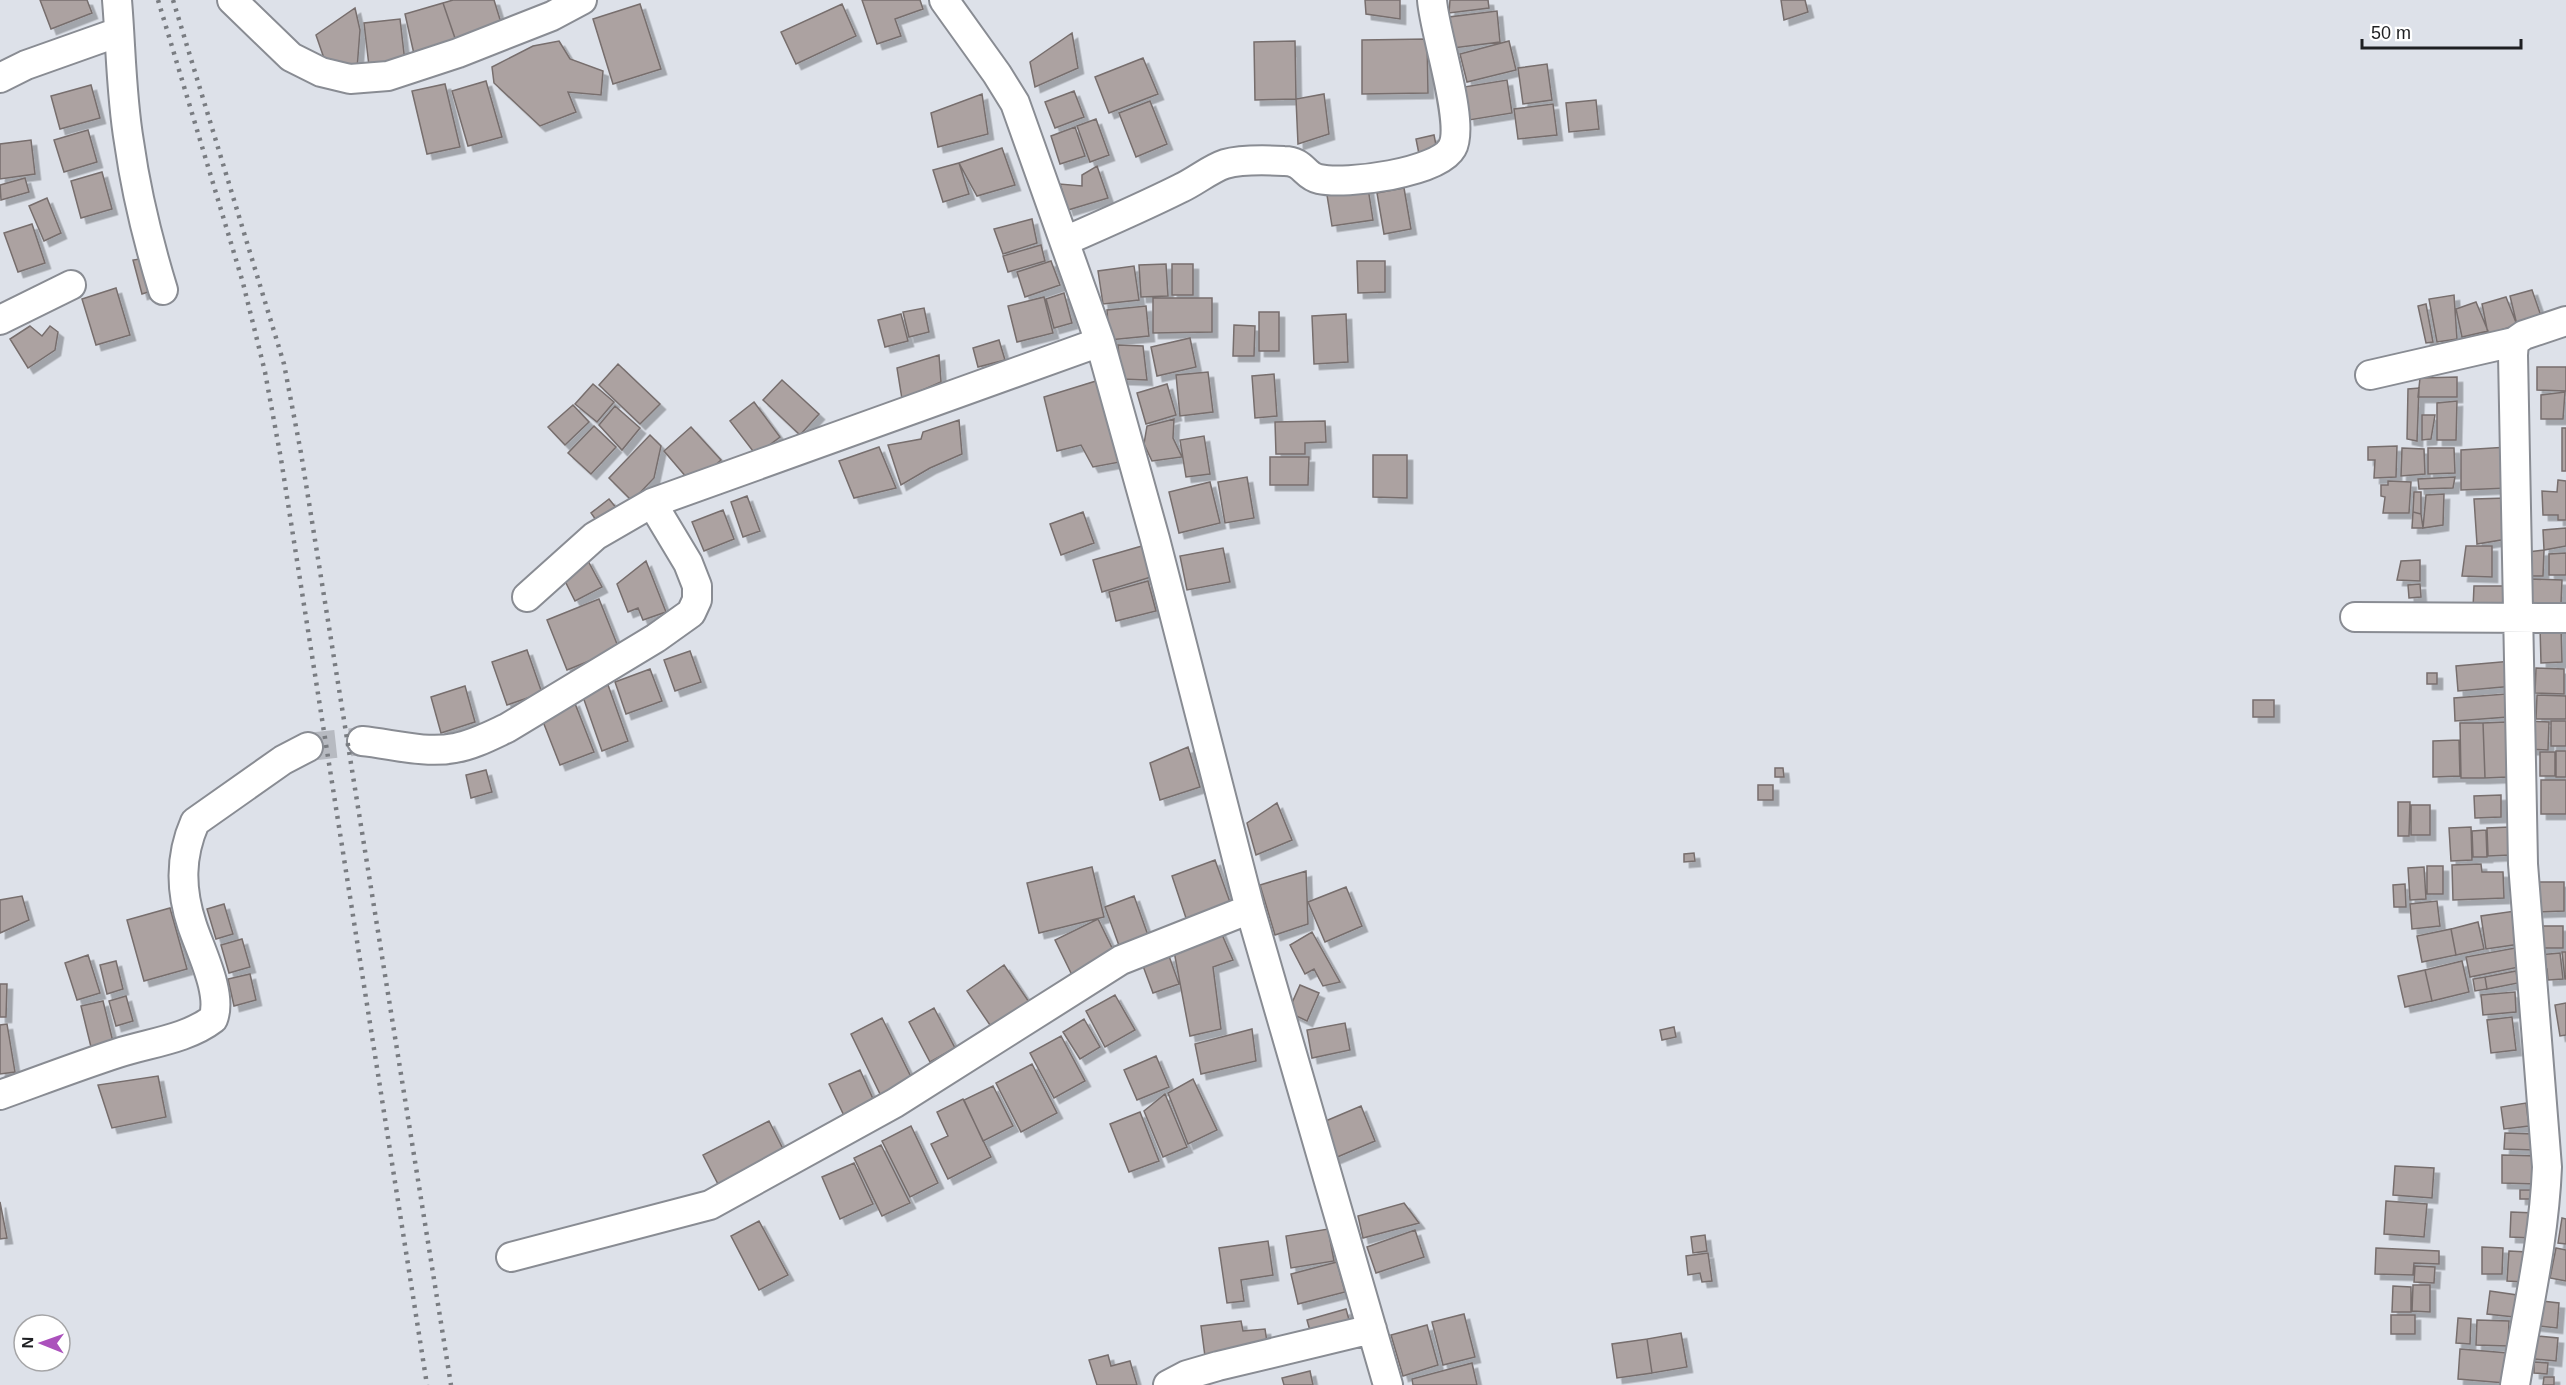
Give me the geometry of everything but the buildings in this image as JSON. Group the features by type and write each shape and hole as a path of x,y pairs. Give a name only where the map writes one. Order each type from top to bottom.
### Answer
{"street":[{"path":"117,0 128,141 147,237 163,290"},
{"path":"232,0 291,57 321,72 350,79 388,76 458,53 552,16 582,0"},
{"path":"944,0 1015,103 1100,342 1155,539 1251,909 1388,1385"},
{"path":"1065,241 1124,216 1230,163 1293,161 1316,179 1354,180 1418,169 1444,158 1456,138 1455,120 1433,20 1431,0"},
{"path":"0,78 26,65 119,32"},
{"path":"0,320 71,285"},
{"path":"2370,375 2514,342 2524,335 2566,321"},
{"path":"527,597 595,536 652,503 1100,342"},
{"path":"2514,342 2523,864 2547,1167 2542,1238 2515,1385"},
{"path":"362,741 413,748 452,749 485,739 656,638 691,613 697,600 697,586 687,563 652,503"},
{"path":"2355,617 2566,618"},
{"path":"0,1095 118,1053 172,1038 204,1026 213,1019 216,1009 213,987 190,922 182,864 188,837 195,822 203,816 283,760 308,747"},
{"path":"511,1257 710,1205 895,1103 1121,960 1251,909"},
{"path":"1168,1385 1187,1375 1218,1366 1372,1329"}],"tunnel":[{"path":"308,747 362,741"}],"railway":[{"path":"158,0 243,283 265,372 281,459 427,1385"},
{"path":"173,0 284,364 301,453 451,1385"}]}
